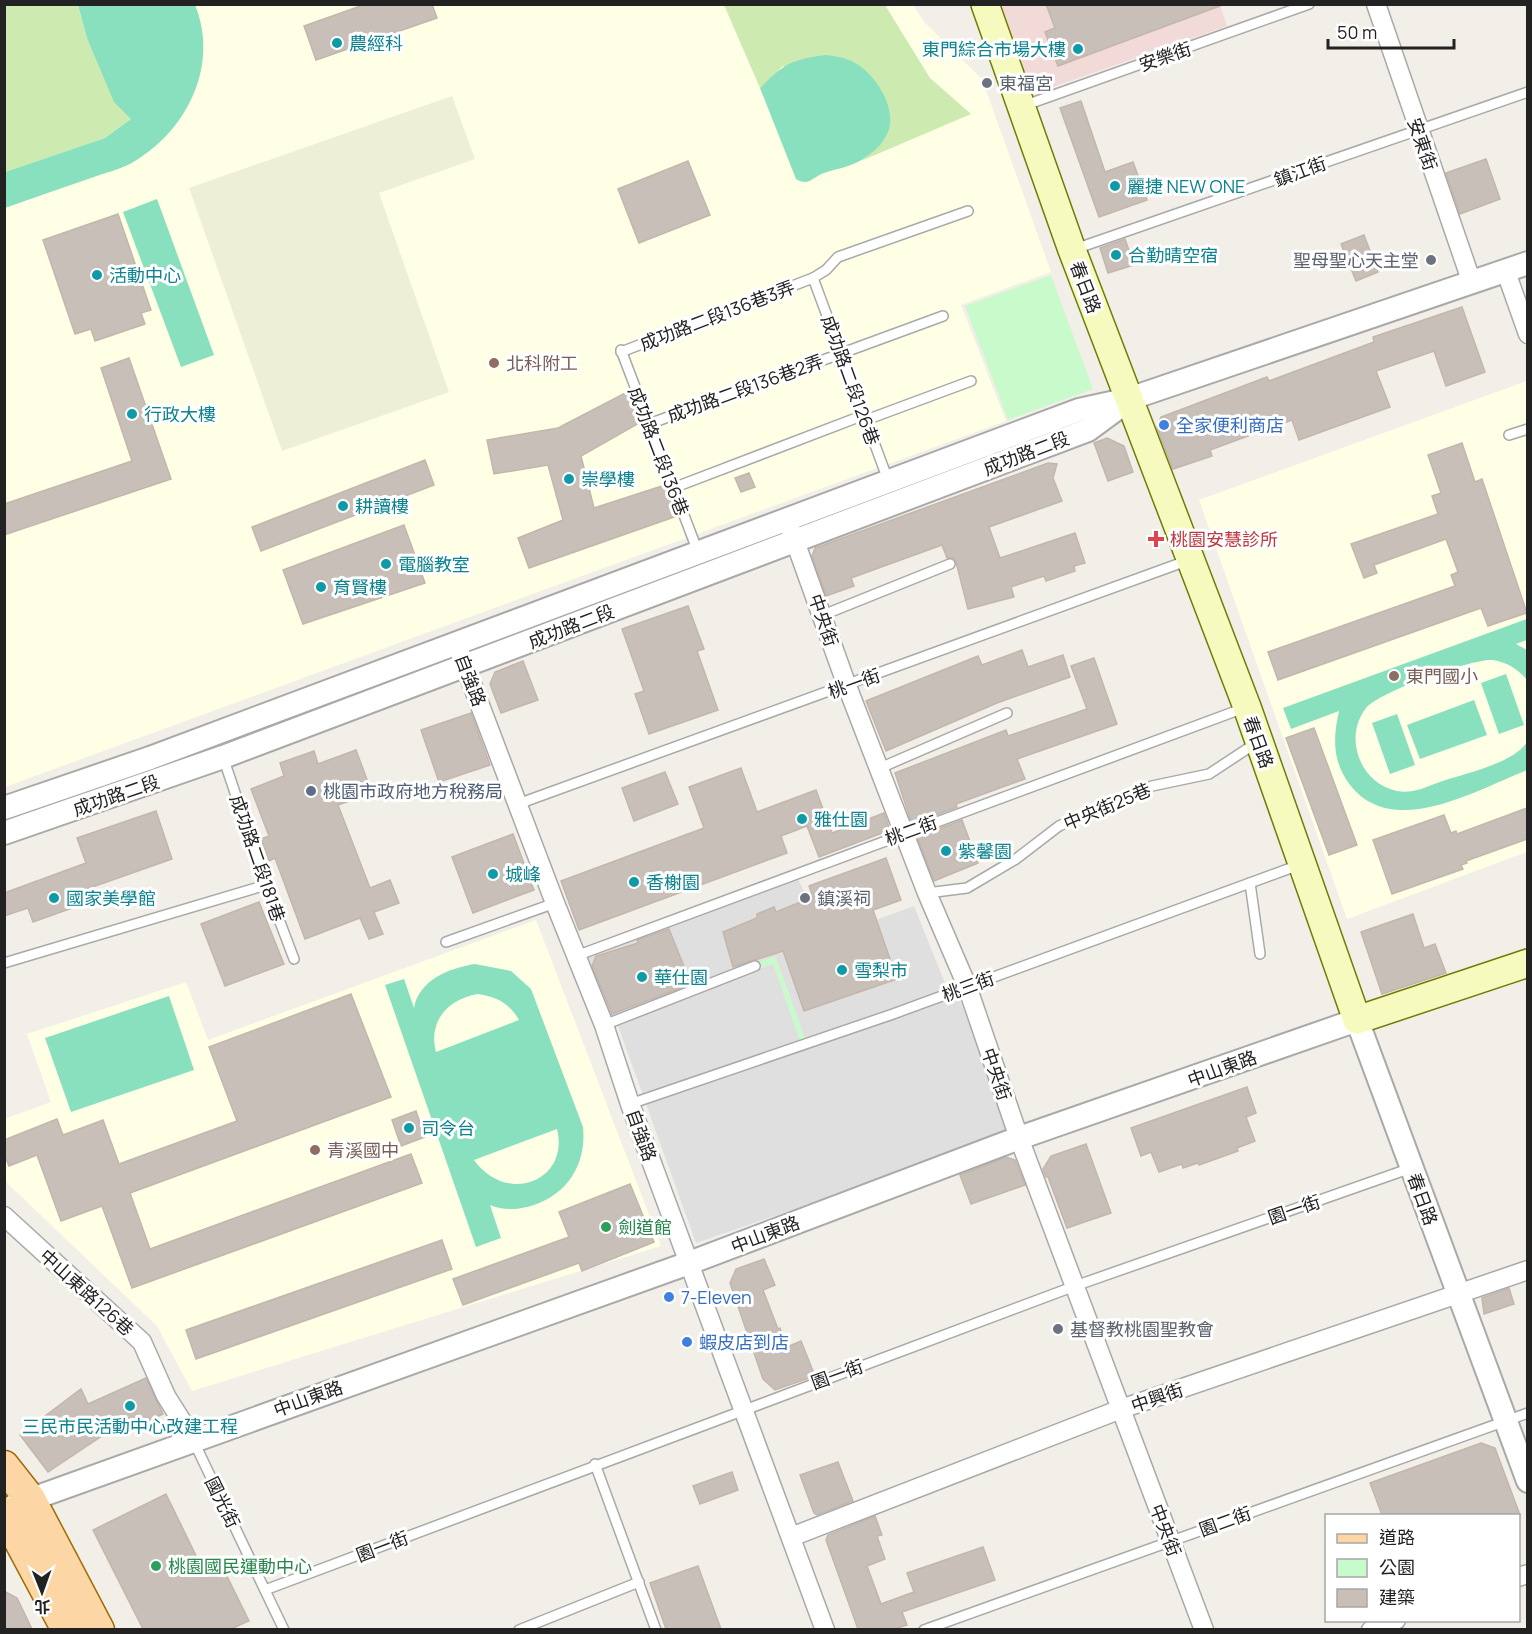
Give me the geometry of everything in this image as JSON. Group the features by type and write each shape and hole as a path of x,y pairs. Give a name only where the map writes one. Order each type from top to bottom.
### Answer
{"main road":[{"name":"春日路","path":"985,4 1072,250 1304,863 1357,1020"},
{"name":"中山東路","path":"1357,1020 1527,963"},
{"path":"4,1466 13,1507 67,1629"},
{"path":"13,1507 99,1629"}],"street":[{"name":"安東街","path":"1376,4 1472,283"},
{"name":"成功路二段","path":"4,833 252,747 466,666 791,530 889,482 1079,410 1129,399 1527,263"},
{"path":"1506,272 1527,334"},
{"name":"成功路二段","path":"4,808 242,723 698,552 791,530 1088,430 1129,399"},
{"name":"中央街","path":"791,530 847,686 927,892 967,986 1019,1138 1204,1629"},
{"name":"自強路","path":"456,642 555,903 604,1024 630,1104 825,1629"},
{"path":"335,688 345,712"},
{"path":"242,723 252,747"},
{"name":"中山東路","path":"13,1507 193,1439 689,1263 1019,1138 1357,1020"},
{"name":"春日路","path":"1357,1020 1527,1481"},
{"name":"中山東路126巷","path":"4,1216 142,1342 166,1396 193,1439"},
{"name":"中興街","path":"791,1537 1121,1409 1527,1270"},
{"path":"1371,1629 1390,1622"}],"lane":[{"name":"安樂街","path":"1021,106 1309,4"},
{"name":"鎮江街","path":"1072,250 1527,92"},
{"name":"成功路二段136巷3弄","path":"621,351 813,278 826,270 838,257 968,211"},
{"name":"成功路二段126巷","path":"813,278 889,482"},
{"name":"成功路二段136巷2弄","path":"649,424 943,316"},
{"name":"成功路二段136巷","path":"621,351 698,552"},
{"path":"673,488 971,381"},
{"path":"1509,435 1527,429"},
{"name":"桃一街","path":"519,804 1189,560"},
{"path":"823,615 950,564"},
{"name":"桃二街","path":"576,956 1246,707"},
{"path":"880,768 1007,713"},
{"name":"中央街25巷","path":"927,892 967,888 1016,860 1059,826 1152,786 1209,774 1258,741"},
{"name":"成功路二段181巷","path":"223,757 266,885 294,959"},
{"name":"桃三街","path":"630,1104 967,986 1304,863"},
{"path":"1250,883 1260,954"},
{"path":"4,963 266,885"},
{"path":"446,942 555,903"},
{"path":"604,1024 755,966"},
{"name":"園一街","path":"266,1590 563,1480 595,1464 743,1408 1075,1286 1412,1168"},
{"name":"園二街","path":"924,1629 1527,1413"},
{"name":"國光街","path":"193,1439 284,1629"},
{"path":"595,1464 656,1629"},
{"path":"519,1629 639,1582"}],"shaded area":[{"name":"北科附工","path":"5,5 913,5 924,22 982,79 1051,272 961,305 1006,421 5,787"},
{"path":"998,5 1220,5 1227,26 1030,95"},
{"path":"452,96 475,159 379,193 449,392 282,451 189,188"},
{"name":"東門國小","path":"1527,381 1527,852 1347,919 1199,500"},
{"name":"雪梨市","path":"797,877 827,938 914,906 947,988 805,1039 775,956 608,1017 586,958"},
{"name":"青溪國中","path":"536,920 661,1246 192,1391 157,1326 5,1181 4,1119 51,1102 27,1034 186,982 208,1040"},
{"path":"773,963 804,1049 958,995 1011,1134 696,1243 618,1026"}],"green space":[{"path":"4,5 78,5 87,38 131,119 105,138 5,172"},
{"path":"78,5 195,5 202,28 203,51 200,74 193,96 182,116 167,135 150,151 130,164 5,208 5,172 105,138 131,119 114,102 87,38"},
{"path":"724,5 885,5 930,78 971,114 861,161 878,147 783,66 760,88"},
{"path":"826,55 849,60 867,72 875,81 887,103 890,126 882,143 863,159 804,182 796,179 760,88 775,73 789,64 805,58"},
{"path":"157,199 214,355 181,367 123,212"},
{"path":"1051,275 1093,389 1008,420 965,306"},
{"path":"1527,619 1527,640 1516,644 1527,650 1527,680 1512,667 1493,660 1467,664 1427,677 1389,693 1366,708 1359,720 1356,745 1359,758 1373,779 1397,791 1417,790 1486,767 1511,756 1527,742 1527,770 1484,789 1436,806 1411,810 1389,809 1368,801 1350,785 1344,776 1337,758 1335,740 1339,711 1291,729 1283,708"},
{"path":"1506,674 1524,725 1499,734 1481,683"},
{"path":"1474,700 1487,735 1420,759 1407,725"},
{"path":"1397,714 1415,765 1390,774 1372,723"},
{"path":"775,956 805,1039 800,1041 773,964 757,969 755,963"},
{"path":"475,964 511,971 531,989 583,1127 581,1155 571,1178 562,1188 540,1203 518,1209 490,1205 501,1238 476,1247 385,985 404,979 414,1008 422,990 437,977 446,972","holes":["478,994 502,1002 519,1020 436,1052 435,1031 443,1013 458,1001","557,1129 558,1147 554,1163 545,1174 532,1181 518,1184 502,1182 487,1174 474,1160"]},
{"path":"169,996 194,1070 71,1112 45,1038"}],"building":[{"name":"農經科","path":"366,4 432,4 437,18 316,60 304,26"},
{"name":"東門綜合市場大樓","path":"1046,4 1220,4 1220,6 1058,66 1045,32 1055,28"},
{"name":"麗捷 NEW ONE","path":"1081,101 1105,172 1133,162 1147,200 1099,217 1060,108"},
{"path":"1486,159 1500,199 1460,214 1446,173"},
{"path":"688,161 710,215 639,243 618,189"},
{"name":"活動中心","path":"118,214 151,310 141,313 145,324 95,341 91,329 75,334 43,240"},
{"path":"1364,235 1378,272 1356,281 1341,244"},
{"name":"合勤晴空宿","path":"1125,239 1134,265 1108,273 1100,248"},
{"path":"1462,307 1485,372 1446,386 1434,351 1376,371 1390,407 1299,440 1292,420 1210,450 1212,456 1173,469 1157,428 1161,417 1267,377 1269,381 1374,342 1373,337"},
{"name":"行政大樓","path":"129,358 171,479 4,535 4,504 132,461 101,368"},
{"name":"崇學樓","path":"629,391 641,422 581,456 594,508 665,485 677,516 529,568 518,538 563,520 548,465 494,474 487,440 558,428"},
{"path":"1107,438 1124,446 1133,472 1108,481 1094,443"},
{"path":"1462,443 1475,482 1482,479 1527,613 1488,626 1481,608 1278,680 1268,652 1455,586 1451,575 1458,572 1446,539 1374,565 1377,573 1364,578 1351,544 1438,514 1432,496 1441,493 1428,455"},
{"name":"耕讀樓","path":"425,460 434,485 261,551 252,527"},
{"path":"1048,463 1057,464 1053,478 1062,501 989,527 1000,558 1075,533 1085,563 1074,566 1075,571 1046,581 1044,576 1011,587 1014,597 968,609 956,562 954,558 947,558 942,545 851,578 854,586 826,596 812,556 815,548"},
{"path":"749,473 755,487 741,492 735,478"},
{"path":"404,525 425,583 303,624 283,570"},
{"path":"688,606 704,649 697,651 718,710 649,734 635,694 644,691 622,629"},
{"path":"1022,650 1028,667 1063,655 1070,677 997,703 886,751 866,701 978,656 982,665"},
{"path":"1094,658 1117,724 1017,759 1025,779 956,804 957,807 912,824 895,773 1006,730 1008,736 1087,709 1071,666"},
{"path":"523,661 538,700 501,713 490,684 495,672"},
{"path":"471,713 490,765 439,782 421,730"},
{"path":"1314,728 1357,845 1329,855 1286,738"},
{"path":"356,750 372,793 338,805 370,888 390,880 399,903 374,912 383,934 369,939 360,918 305,939 275,858 269,861 261,839 269,836 251,789 284,776 280,763 314,751 318,764"},
{"path":"741,768 757,812 816,790 832,833 884,813 890,830 819,857 807,826 781,836 787,853 579,930 561,881 704,828 689,787"},
{"path":"665,772 678,804 634,821 622,788"},
{"path":"1527,808 1527,839 1466,861 1467,863 1461,865 1463,869 1392,894 1373,840 1444,815 1451,833 1456,831 1457,834"},
{"path":"156,811 172,859 81,891 86,903 33,922 28,908 4,916 4,893 86,863 77,838"},
{"name":"紫馨園","path":"962,820 978,863 934,881 917,837"},
{"name":"城峰","path":"513,834 534,890 473,913 452,857"},
{"path":"886,858 901,900 873,910 897,979 804,1011 783,951 733,967 723,932 757,918 757,914 774,907 776,912 813,897 809,886"},
{"path":"259,902 284,964 225,986 201,924"},
{"path":"1413,914 1424,948 1435,944 1446,973 1382,994 1361,932"},
{"name":"華仕園","path":"669,929 691,984 612,1014 592,966 596,956 638,943 637,940"},
{"path":"351,994 391,1097 130,1193 150,1249 411,1154 422,1183 132,1288 102,1206 61,1221 37,1155 9,1166 4,1154 4,1140 57,1119 63,1135 103,1120 119,1164 237,1121 209,1047"},
{"path":"1247,1087 1256,1113 1246,1117 1255,1141 1237,1148 1238,1151 1199,1165 1198,1163 1183,1168 1182,1164 1159,1172 1151,1152 1141,1156 1131,1128"},
{"name":"司令台","path":"416,1111 425,1137 401,1146 392,1120"},
{"path":"1086,1144 1111,1213 1067,1228 1043,1169 1051,1156"},
{"path":"1006,1157 1015,1160 1025,1185 971,1204 960,1175"},
{"path":"630,1184 654,1242 582,1271 579,1263 463,1305 453,1279 569,1237 559,1212"},
{"path":"442,1240 452,1269 196,1359 186,1330"},
{"path":"764,1259 775,1285 763,1290 778,1329 780,1328 787,1347 801,1341 815,1376 775,1390 763,1379 730,1283 736,1269"},
{"path":"1509,1288 1514,1304 1484,1314 1482,1298"},
{"path":"146,1378 163,1414 114,1435 111,1430 48,1472 20,1435 81,1389 88,1404"},
{"path":"1481,1443 1495,1448 1520,1514 1382,1514 1370,1483"},
{"path":"838,1462 853,1501 817,1515 814,1513 800,1475"},
{"path":"732,1472 738,1490 700,1504 693,1486"},
{"name":"桃園國民運動中心","path":"166,1494 203,1570 220,1562 249,1621 231,1629 143,1629 93,1530"},
{"path":"875,1516 882,1535 877,1536 885,1559 867,1566 881,1604 914,1592 907,1573 983,1547 995,1580 902,1612 907,1625 894,1629 858,1629 826,1540 828,1535"},
{"path":"698,1566 721,1629 666,1629 650,1583"},
{"path":"4,1591 17,1598 32,1629 4,1629"}],"place":[{"name":"農經科","path":"337,43"},
{"name":"東門綜合市場大樓","path":"1078,49"},
{"name":"東福宮","path":"987,83"},
{"name":"麗捷 NEW ONE","path":"1115,186"},
{"name":"合勤晴空宿","path":"1116,255"},
{"name":"聖母聖心天主堂","path":"1431,260"},
{"name":"活動中心","path":"97,275"},
{"name":"北科附工","path":"494,363"},
{"name":"行政大樓","path":"132,414"},
{"name":"全家便利商店","path":"1164,425"},
{"name":"崇學樓","path":"569,479"},
{"name":"耕讀樓","path":"343,506"},
{"name":"桃園安慧診所","path":"1156,539"},
{"name":"電腦教室","path":"386,564"},
{"name":"育賢樓","path":"321,587"},
{"name":"東門國小","path":"1394,676"},
{"name":"桃園市政府地方稅務局","path":"311,791"},
{"name":"雅仕園","path":"802,819"},
{"name":"紫馨園","path":"946,851"},
{"name":"城峰","path":"493,874"},
{"name":"香榭園","path":"634,882"},
{"name":"國家美學館","path":"54,898"},
{"name":"鎮溪祠","path":"805,898"},
{"name":"雪梨市","path":"842,970"},
{"name":"華仕園","path":"642,977"},
{"name":"司令台","path":"409,1128"},
{"name":"青溪國中","path":"315,1150"},
{"name":"劍道館","path":"606,1227"},
{"name":"7-Eleven","path":"669,1297"},
{"name":"基督教桃園聖教會","path":"1058,1329"},
{"name":"蝦皮店到店","path":"687,1342"},
{"name":"三民市民活動中心改建工程","path":"130,1406"},
{"name":"桃園國民運動中心","path":"156,1566"}]}
